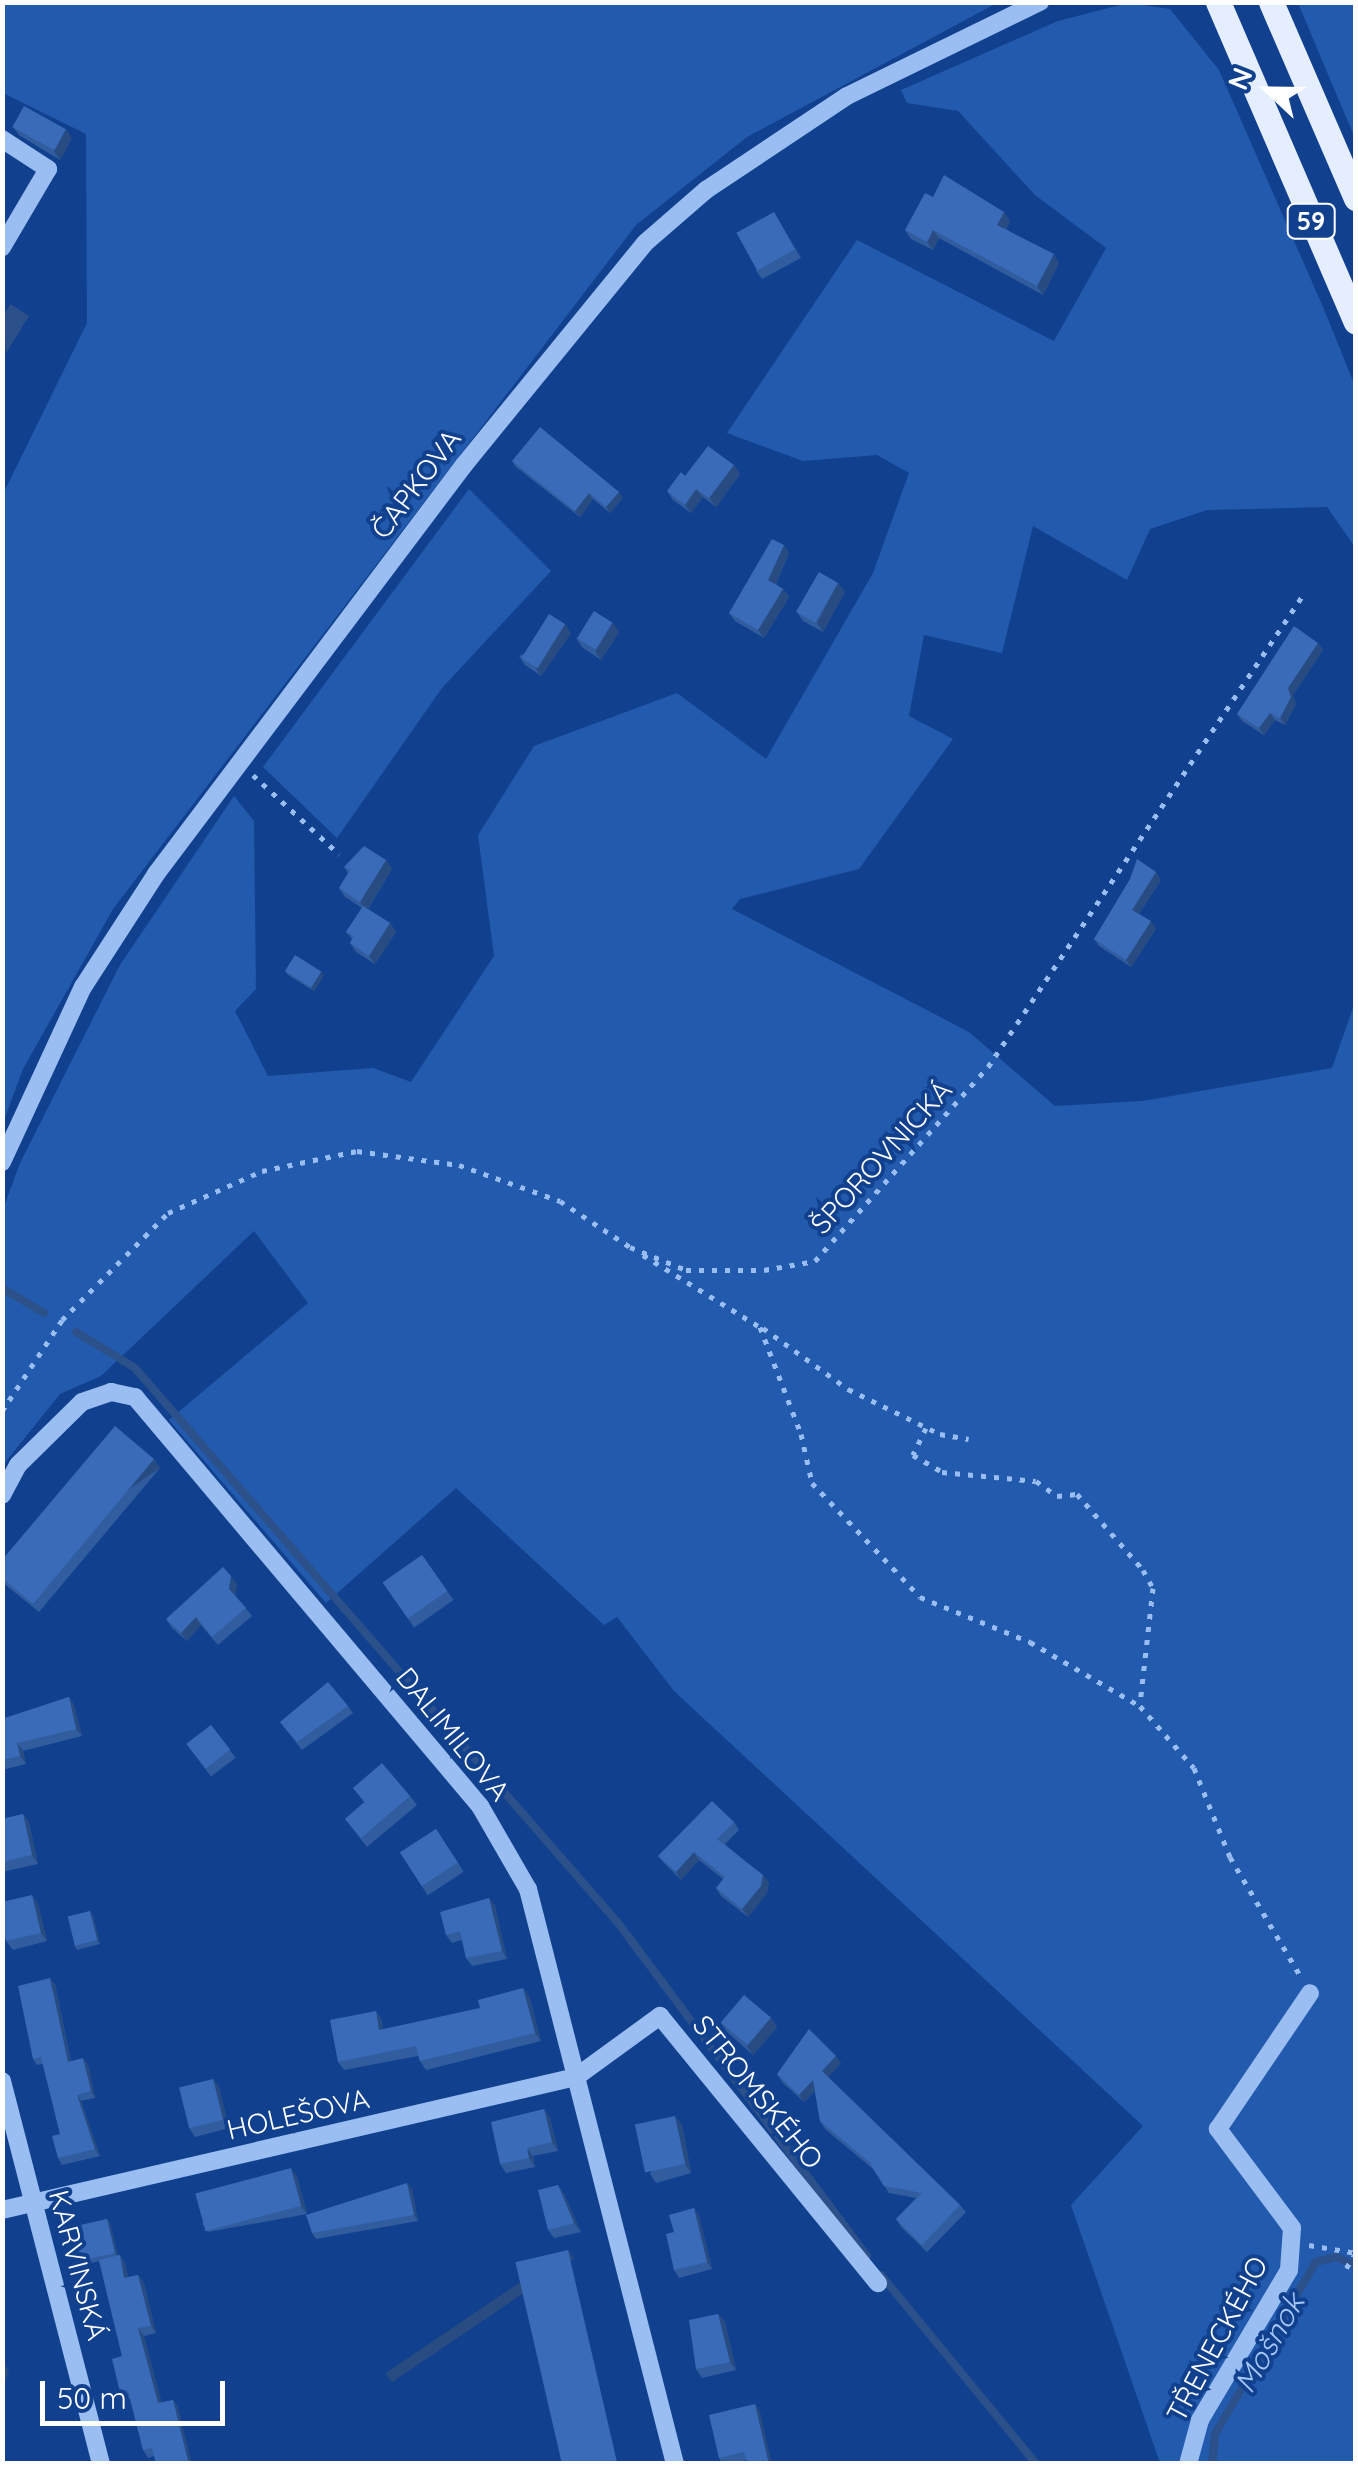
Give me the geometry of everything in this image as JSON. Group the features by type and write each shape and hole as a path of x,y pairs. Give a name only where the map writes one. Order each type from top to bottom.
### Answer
{"main road":[{"name":"59","path":"1218,2 1356,322"},
{"name":"59","path":"1271,7 1356,198"}],"street":[{"name":"ČAPKOVA","path":"2,1162 83,987 156,874 464,465 645,243 706,190 847,96 1040,2"},
{"path":"2,139 48,169 2,247"},
{"name":"DALIMILOVA","path":"2,1495 18,1465 82,1402 111,1392 135,1398 480,1806 528,1889 675,2464"},
{"name":"TŘENECKÉHO","path":"1188,2464 1200,2420 1289,2270 1292,2228 1218,2130 1310,1992"},
{"name":"STROMSKÉHO","path":"576,2077 660,2016 878,2283"},
{"name":"HOLEŠOVA","path":"2,2210 576,2077"},
{"name":"KARVINSKÁ","path":"2,2081 101,2464"}],"path":[{"name":"ŠPOROVNICKÁ","path":"2,1411 62,1320 168,1213 262,1171 357,1150 460,1165 560,1201 630,1248 686,1270 764,1270 815,1261 988,1067 1303,595"},
{"path":"240,763 338,854"},
{"path":"630,1248 760,1326 848,1389 926,1428 968,1439"},
{"path":"760,1326 801,1434 812,1483 920,1597 1030,1642 1140,1706 1194,1768 1230,1857 1310,1992"},
{"path":"926,1428 912,1455 942,1472 1036,1481 1058,1496 1078,1494 1142,1570 1153,1588 1140,1706"},
{"path":"1291,2242 1356,2253 1343,2272"}],"shaded area":[{"path":"3,3 997,3 747,137 636,225 113,909 23,1069 3,1123 3,494 87,323 86,134 3,93"},
{"path":"1128,3 1170,9 1219,70 1323,307 1355,386 1355,547 1327,507 1207,510 1150,529 1127,580 1033,526 1002,653 924,635 909,716 953,739 859,869 740,899 732,909 969,1032 1055,1106 1143,1101 1332,1068 1355,1002 1355,2463 1160,2463 1071,2205 1143,2126 674,1691 617,1617 604,1625 456,1488 326,1603 169,1420 308,1303 254,1231 101,1376 60,1394 3,1465 2,1212 20,1163 120,965 234,796 254,821 256,989 235,1011 268,1076 373,1068 411,1082 494,956 478,835 534,746 677,693 766,759 873,573 909,473 877,455 803,461 727,433 857,240 1054,341 1106,248 1035,195 958,111 907,103 901,90 1058,21"},
{"path":"1298,3 1355,3 1355,138 1332,84"},
{"path":"10,304 29,316 6,353 3,317"},
{"path":"469,489 551,571 442,688 337,838 263,767"}],"building":[{"path":"24,106 66,129 54,150 12,127"},
{"path":"944,175 1004,212 997,225 1054,254 1037,286 933,230 927,242 905,230 925,193 933,197"},
{"path":"774,212 795,250 757,270 736,233"},
{"path":"540,427 619,492 606,507 589,493 575,511 512,461"},
{"path":"708,446 734,465 709,498 696,489 685,505 667,491 681,472 685,476"},
{"path":"772,539 784,545 768,580 783,589 758,630 729,613"},
{"path":"819,572 838,583 815,623 796,612"},
{"path":"594,611 613,623 596,650 577,638"},
{"path":"549,614 565,624 538,668 521,658"},
{"path":"1294,626 1318,643 1288,688 1291,697 1280,718 1270,713 1259,728 1237,714"},
{"path":"364,846 386,860 360,902 339,888 350,870 344,867"},
{"path":"1137,859 1156,872 1132,910 1151,921 1126,960 1094,939 1130,879"},
{"path":"363,906 390,923 369,956 350,943 354,936 346,932"},
{"path":"295,955 321,971 311,988 285,971"},
{"path":"115,1426 154,1459 33,1604 2,1578 2,1560"},
{"path":"422,1555 447,1591 408,1619 383,1583"},
{"path":"223,1567 231,1576 229,1589 246,1608 212,1637 196,1617 181,1633 166,1619"},
{"path":"328,1682 348,1706 297,1742 280,1722"},
{"path":"69,1697 76,1729 17,1743 20,1756 2,1760 2,1719"},
{"path":"211,1725 230,1749 206,1769 187,1744"},
{"path":"382,1763 410,1796 361,1838 345,1819 365,1802 353,1788"},
{"path":"712,1801 734,1822 717,1839 763,1875 761,1886 742,1909 716,1888 725,1877 694,1852 676,1872 658,1856"},
{"path":"23,1814 32,1855 2,1862 2,1819"},
{"path":"436,1829 458,1863 422,1886 400,1852"},
{"path":"32,1895 41,1933 6,1941 2,1902"},
{"path":"489,1898 502,1951 466,1958 460,1931 446,1935 440,1912"},
{"path":"90,1911 97,1940 75,1946 68,1917"},
{"path":"50,1978 68,2062 83,2058 91,2091 77,2095 95,2149 58,2158 52,2136 60,2134 41,2057 33,2059 18,1986"},
{"path":"523,1988 535,2033 420,2061 416,2046 338,2062 330,2020 376,2011 379,2030 480,2008 478,2000"},
{"path":"744,1995 771,2017 748,2045 721,2023"},
{"path":"809,2029 836,2056 822,2071 960,2205 922,2245 896,2219 922,2193 884,2186 869,2162 820,2121 813,2080 799,2095 777,2074"},
{"path":"213,2079 223,2120 189,2128 179,2087"},
{"path":"544,2109 552,2142 527,2148 529,2158 500,2164 491,2122"},
{"path":"675,2116 685,2164 645,2172 635,2125"},
{"path":"291,2168 301,2206 205,2231 195,2194"},
{"path":"407,2183 414,2215 312,2233 306,2215"},
{"path":"558,2185 574,2223 548,2230 538,2190"},
{"path":"694,2208 707,2262 674,2270 666,2234 674,2232 669,2215"},
{"path":"107,2219 115,2253 81,2261 73,2227"},
{"path":"568,2250 617,2464 562,2464 515,2262"},
{"path":"120,2255 124,2278 138,2275 151,2326 138,2328 158,2403 173,2400 189,2464 156,2464 152,2448 143,2450 128,2390 120,2392 112,2359 122,2356 99,2260"},
{"path":"718,2314 730,2362 696,2369 689,2320"},
{"path":"755,2404 769,2464 748,2464 744,2452 719,2458 709,2415"}],"waterway":[{"path":"2,1288 44,1313"},
{"path":"76,1332 135,1368 618,1923 867,2256"},
{"name":"Mošnok","path":"1212,2464 1215,2434 1316,2262 1336,2257 1356,2266"},
{"path":"881,2275 1036,2464"}]}
